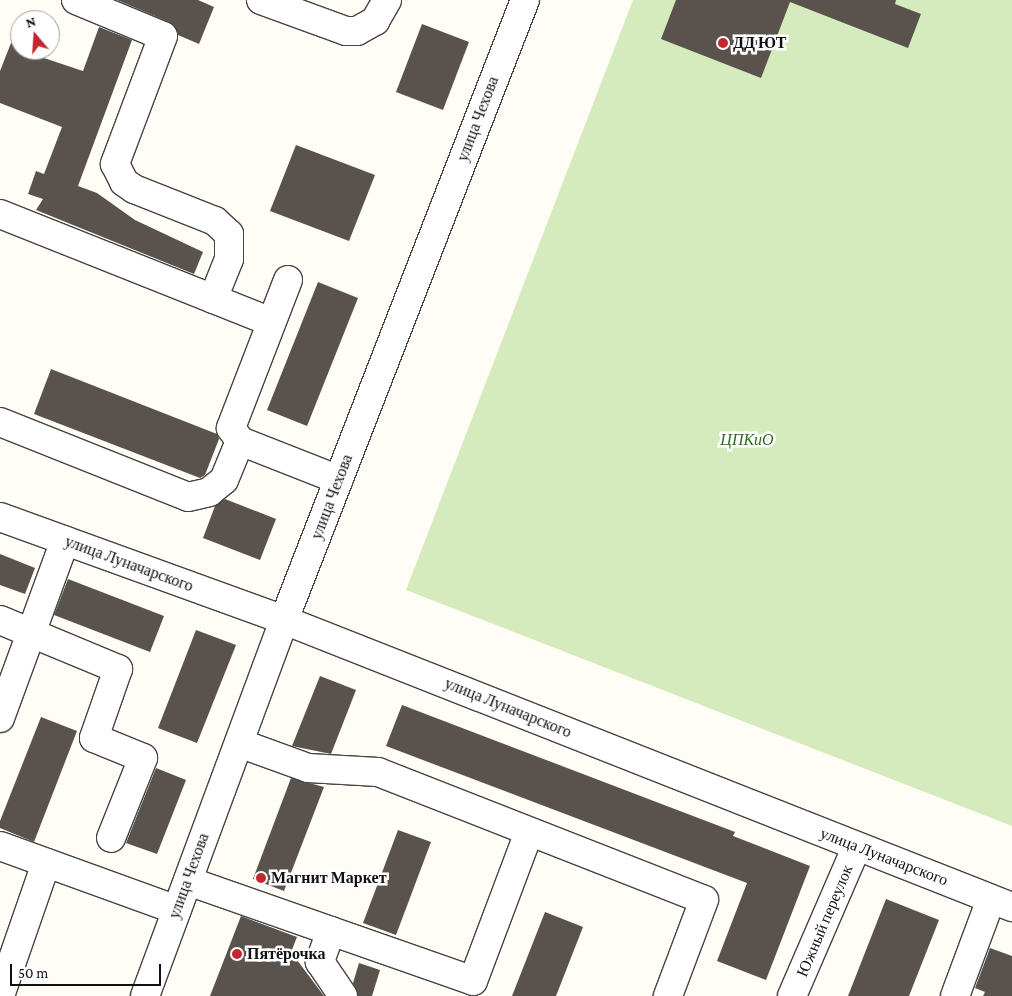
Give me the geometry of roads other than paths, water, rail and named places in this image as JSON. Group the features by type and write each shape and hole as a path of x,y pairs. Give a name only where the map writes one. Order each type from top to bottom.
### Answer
{"street":[{"path":"76,0 163,36 115,164 124,182 134,188 216,221 229,234 229,259 213,299"},
{"path":"262,0 346,31 357,31 375,21 387,0"},
{"name":"улица Чехова","path":"145,996 284,620 524,0"},
{"path":"0,214 271,322"},
{"path":"288,280 230,424 240,441 339,480"},
{"path":"0,422 188,497 209,492 224,480 240,441"},
{"name":"улица Луначарского","path":"0,517 284,620 1001,903"},
{"path":"0,718 33,634 65,540"},
{"path":"0,620 118,670 94,738 143,758 111,838"},
{"path":"239,743 308,768 378,772 704,900 668,996"},
{"path":"188,880 331,931 470,988 530,832"},
{"path":"0,846 177,910"},
{"name":"Южный переулок","path":"792,996 857,846"},
{"path":"0,996 46,863"},
{"path":"955,996 1001,903"},
{"path":"331,931 320,962 343,996"}],"place":[{"name":"ДД ЮТ","path":"723,43"},
{"name":"Магнит Маркет","path":"261,878"},
{"name":"Пятёрочка","path":"237,954"}],"park label":[{"name":"ЦПКиО","path":"747,440"}]}
